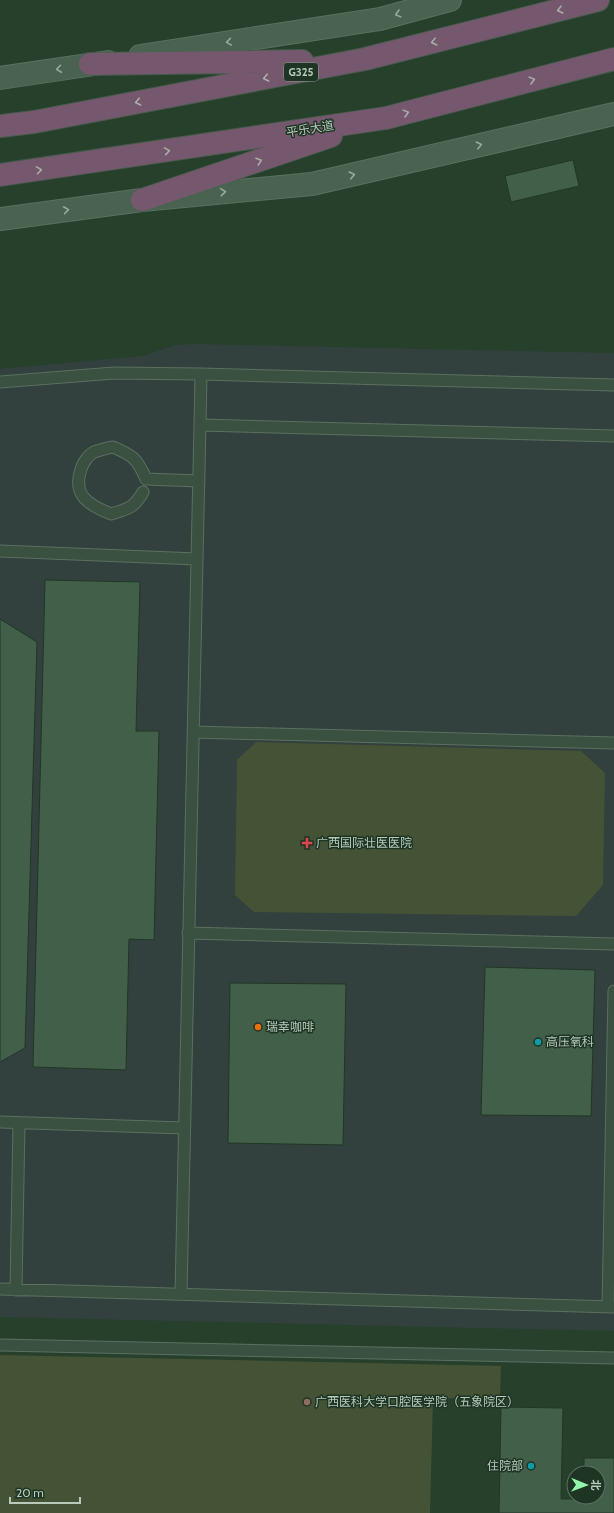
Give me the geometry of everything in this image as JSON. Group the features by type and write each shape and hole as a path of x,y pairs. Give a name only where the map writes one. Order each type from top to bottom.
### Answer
{"highway":[{"name":"G325","path":"0,126 34,122 365,60 598,0"},
{"name":"平乐大道","path":"0,175 386,118 614,59"},
{"path":"90,64 365,60"},
{"path":"142,200 386,118"}],"main road":[{"path":"0,78 380,19 450,0"},
{"path":"0,219 142,200 312,184 614,114"}],"lane":[{"path":"0,382 114,373 614,385"},
{"path":"181,1294 201,374"},
{"path":"200,425 614,436"},
{"path":"143,492 137,503 128,509 111,514 93,507 82,497 77,480 83,464 93,452 113,447 130,455 140,465 146,479 199,481"},
{"path":"0,551 197,559"},
{"path":"193,732 614,743"},
{"path":"188,933 614,944"},
{"path":"0,1289 611,1307 614,991"},
{"path":"0,1122 184,1128"},
{"path":"16,1290 19,1123"},
{"path":"0,1345 614,1358"}],"shaded area":[{"name":"广西国际壮医医院","path":"193,344 614,353 614,1331 0,1317 0,369 143,356 175,345"}],"green space":[{"path":"256,742 581,751 605,773 603,885 576,916 254,912 235,895 237,760"},
{"path":"0,1355 501,1366 500,1399 433,1398 430,1513 0,1513"}],"building":[{"path":"573,160 579,186 511,202 505,176"},
{"path":"45,580 140,582 136,731 159,731 154,940 129,939 126,1070 33,1067"},
{"path":"0,619 37,642 25,1048 0,1062"},
{"name":"高压氧科","path":"485,967 595,970 591,1116 481,1115"},
{"path":"230,983 346,984 343,1145 228,1143"},
{"name":"住院部","path":"501,1407 563,1408 561,1499 566,1499 566,1505 606,1505 606,1465 584,1465 584,1458 614,1458 614,1513 499,1513"}],"place":[{"name":"广西国际壮医医院","path":"307,843"},
{"name":"瑞幸咖啡","path":"258,1027"},
{"name":"高压氧科","path":"538,1042"},
{"name":"广西医科大学口腔医学院（五象院区）","path":"307,1402"},
{"name":"住院部","path":"531,1466"}]}
